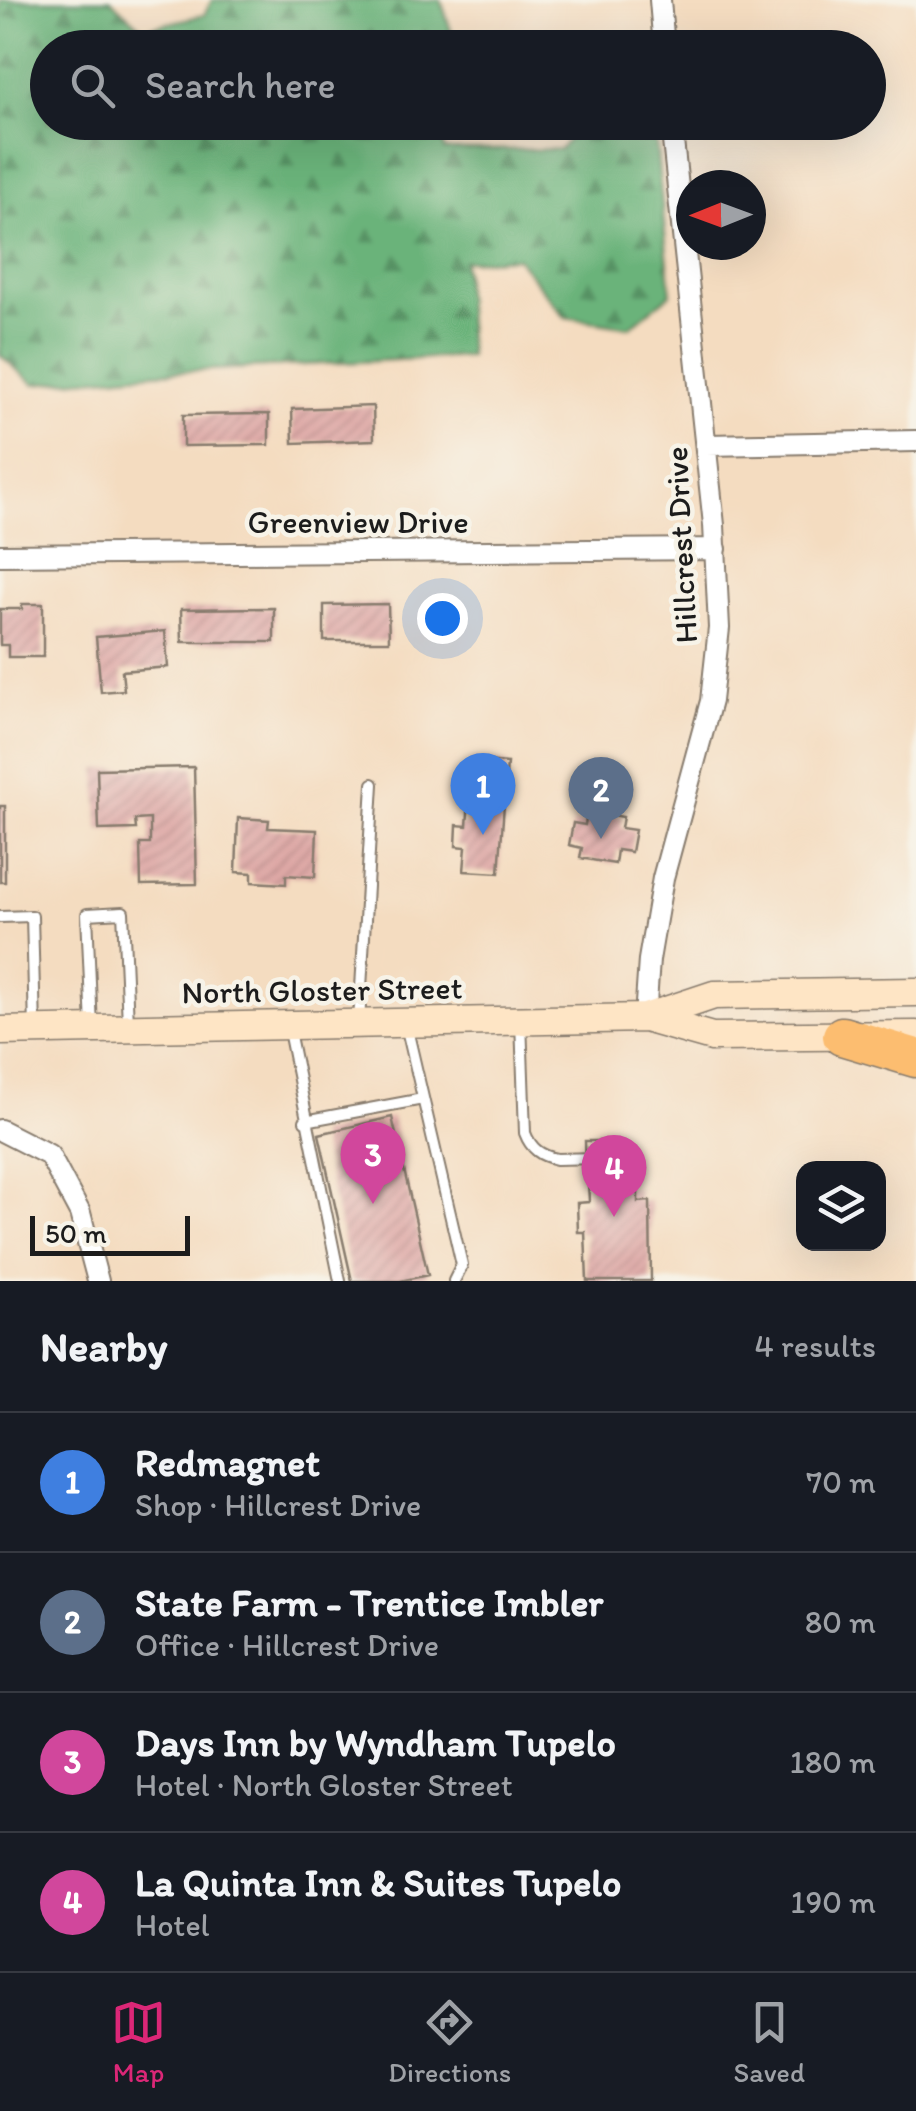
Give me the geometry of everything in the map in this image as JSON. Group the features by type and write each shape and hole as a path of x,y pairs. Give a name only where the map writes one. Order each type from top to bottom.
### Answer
{"highway":[{"path":"842,1036 916,1058"}],"main road":[{"name":"North Gloster Street","path":"645,1018 714,995 916,992"},
{"name":"North Gloster Street","path":"0,1030 645,1018 712,1036 916,1035"}],"street":[{"path":"660,0 662,30"},
{"name":"Hillcrest Drive","path":"645,1018 649,960 663,878 714,685 720,628 706,445 673,140"},
{"path":"706,445 916,441"},
{"name":"Greenview Drive","path":"0,555 716,549"},
{"path":"0,1130 49,1155 80,1213 98,1281"}],"lane":[{"path":"359,1025 374,784"},
{"path":"92,1029 87,914 123,912 128,1029"},
{"path":"0,917 32,916 35,1030"},
{"path":"521,1020 524,1133 529,1143 546,1157 557,1159 636,1157"},
{"path":"406,1024 462,1265 454,1281"},
{"path":"288,1025 340,1281"},
{"path":"306,1121 424,1099"}],"green space":[{"path":"0,0 111,0 143,29 204,15 212,0 441,0 451,30 30,30 30,140 442,140 444,150 560,149 568,140 656,140 671,294 630,327 565,317 517,258 463,261 469,356 153,373 34,384 0,355"}],"building":[{"path":"373,406 374,440 293,443 292,409"},
{"path":"269,414 269,445 183,446 183,415"},
{"path":"22,604 43,604 43,657 8,657 8,645 0,645 0,609 22,609"},
{"path":"388,604 389,641 324,641 324,605"},
{"path":"274,608 274,642 182,642 181,609"},
{"path":"165,631 168,667 122,671 124,690 101,692 96,637"},
{"path":"472,760 507,763 499,873 464,871 466,847 456,846 457,825 467,826"},
{"path":"194,767 197,884 141,885 140,844 150,844 150,819 135,820 136,829 99,830 97,769"},
{"path":"0,806 5,806 5,882 0,882"},
{"path":"587,811 623,817 621,828 635,830 631,852 617,850 615,864 580,858 582,848 569,845 573,823 585,825"},
{"path":"238,818 269,820 268,828 317,830 315,877 286,875 286,884 252,882 252,873 236,872"},
{"path":"392,1117 428,1275 400,1281 352,1281 319,1134"},
{"path":"585,1141 618,1141 619,1176 586,1176"},
{"path":"616,1179 616,1189 638,1188 638,1202 650,1201 651,1281 587,1281 585,1232 578,1232 577,1203 589,1202 588,1180"}],"place":[{"name":"Redmagnet","path":"483,835"},
{"name":"State Farm - Trentice Imbler","path":"601,839"},
{"name":"Days Inn by Wyndham Tupelo","path":"373,1204"},
{"name":"La Quinta Inn & Suites Tupelo","path":"614,1217"}]}
